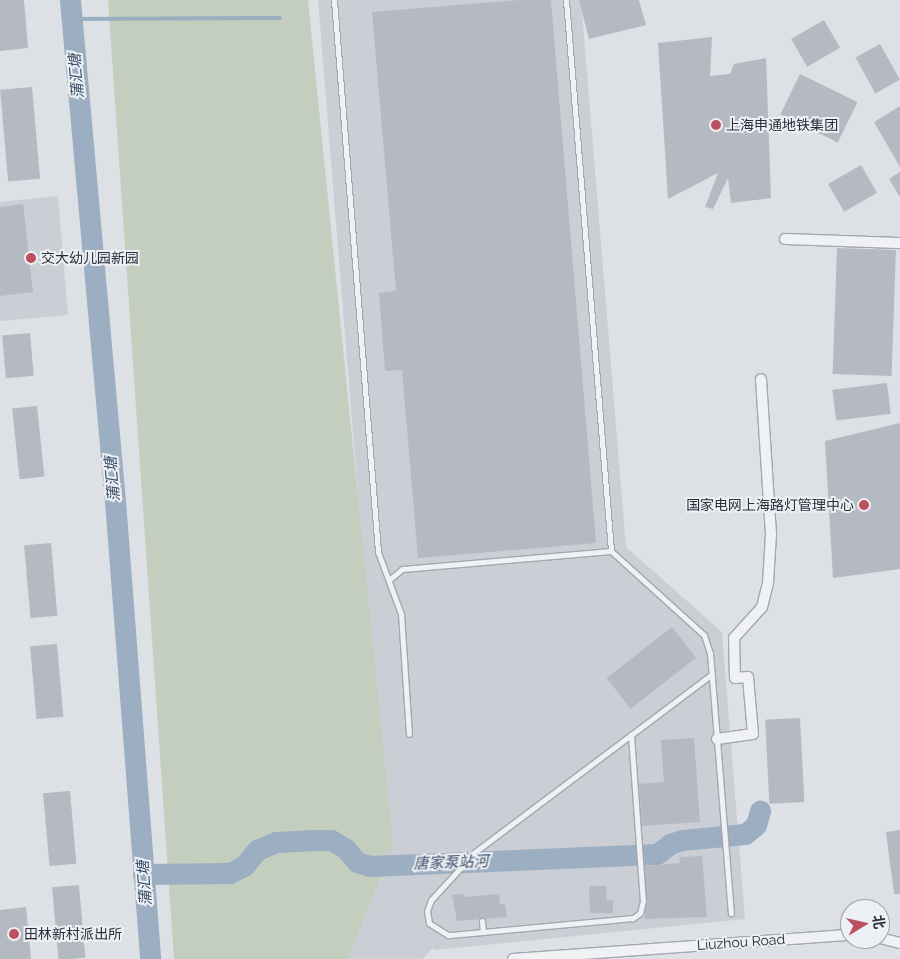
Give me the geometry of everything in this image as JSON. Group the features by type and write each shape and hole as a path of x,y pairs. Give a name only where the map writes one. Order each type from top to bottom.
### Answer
{"street":[{"path":"785,239 900,243"},
{"path":"717,739 753,734 748,677 735,678 734,638 762,606 768,583 771,534 760,379"},
{"name":"Liuzhou Road","path":"513,959 840,936"}],"lane":[{"path":"335,0 378,552 401,614 409,734"},
{"path":"566,0 610,551 704,635 710,653 730,913"},
{"path":"389,580 402,569 610,551"},
{"path":"631,735 643,901 640,913 633,918 600,918 448,935 429,923 427,912 431,900 469,859 631,735 712,674"},
{"path":"482,921 483,932"}],"shaded area":[{"path":"318,0 581,0 626,547 722,632 745,919 435,950 433,948 422,959 345,959 386,843"},
{"name":"交大幼儿园新园","path":"58,196 68,315 0,321 0,202"}],"green space":[{"path":"108,0 308,0 393,845 348,959 174,959"}],"building":[{"path":"0,0 24,0 28,48 0,51"},
{"path":"519,0 551,0 596,543 418,558 402,370 385,371 379,293 396,291 372,12"},
{"path":"579,0 639,0 646,25 589,39"},
{"path":"824,20 840,48 807,67 791,39"},
{"name":"上海申通地铁集团","path":"712,37 710,76 730,74 734,64 766,58 771,198 731,203 728,178 713,209 705,207 718,173 668,199 658,43"},
{"path":"880,44 900,80 875,93 856,58"},
{"path":"800,74 858,102 838,143 780,114"},
{"path":"32,87 40,179 8,181 0,90"},
{"path":"900,106 900,167 874,122"},
{"path":"861,165 877,193 844,212 828,184"},
{"path":"900,172 900,197 889,179"},
{"path":"23,204 33,292 0,296 0,207"},
{"path":"837,248 896,250 892,376 833,374"},
{"path":"30,333 34,376 6,378 2,335"},
{"path":"887,383 891,414 836,420 832,390"},
{"path":"37,406 44,477 20,479 12,409"},
{"name":"国家电网上海路灯管理中心","path":"900,423 900,569 833,578 825,441"},
{"path":"51,543 57,616 30,618 24,545"},
{"path":"672,627 696,658 631,709 607,678"},
{"path":"57,644 63,717 36,719 30,646"},
{"path":"800,718 804,802 769,804 765,720"},
{"path":"694,738 700,822 642,826 639,784 664,782 661,740"},
{"path":"70,791 76,864 49,866 43,793"},
{"path":"900,830 900,894 894,894 886,832"},
{"path":"702,856 707,917 645,919 645,866 680,863 679,857"},
{"path":"79,885 85,958 58,959 52,887"},
{"path":"589,886 606,886 607,901 613,900 613,913 590,913"},
{"path":"464,894 464,897 499,894 500,904 505,904 507,917 457,921 452,895"},
{"name":"田林新村派出所","path":"26,907 31,959 0,959 0,910"}],"waterway":[{"name":"蒲汇塘","path":"70,0 115,501 150,959"},
{"path":"71,19 280,18"},
{"name":"唐家泵站河","path":"143,874 230,873 244,866 257,850 276,842 310,840 331,840 346,849 357,862 370,866 657,854 670,844 682,840 745,834 756,825 760,811"}],"place":[{"name":"上海申通地铁集团","path":"716,125"},
{"name":"交大幼儿园新园","path":"31,258"},
{"name":"国家电网上海路灯管理中心","path":"864,505"},
{"name":"田林新村派出所","path":"14,934"}]}
